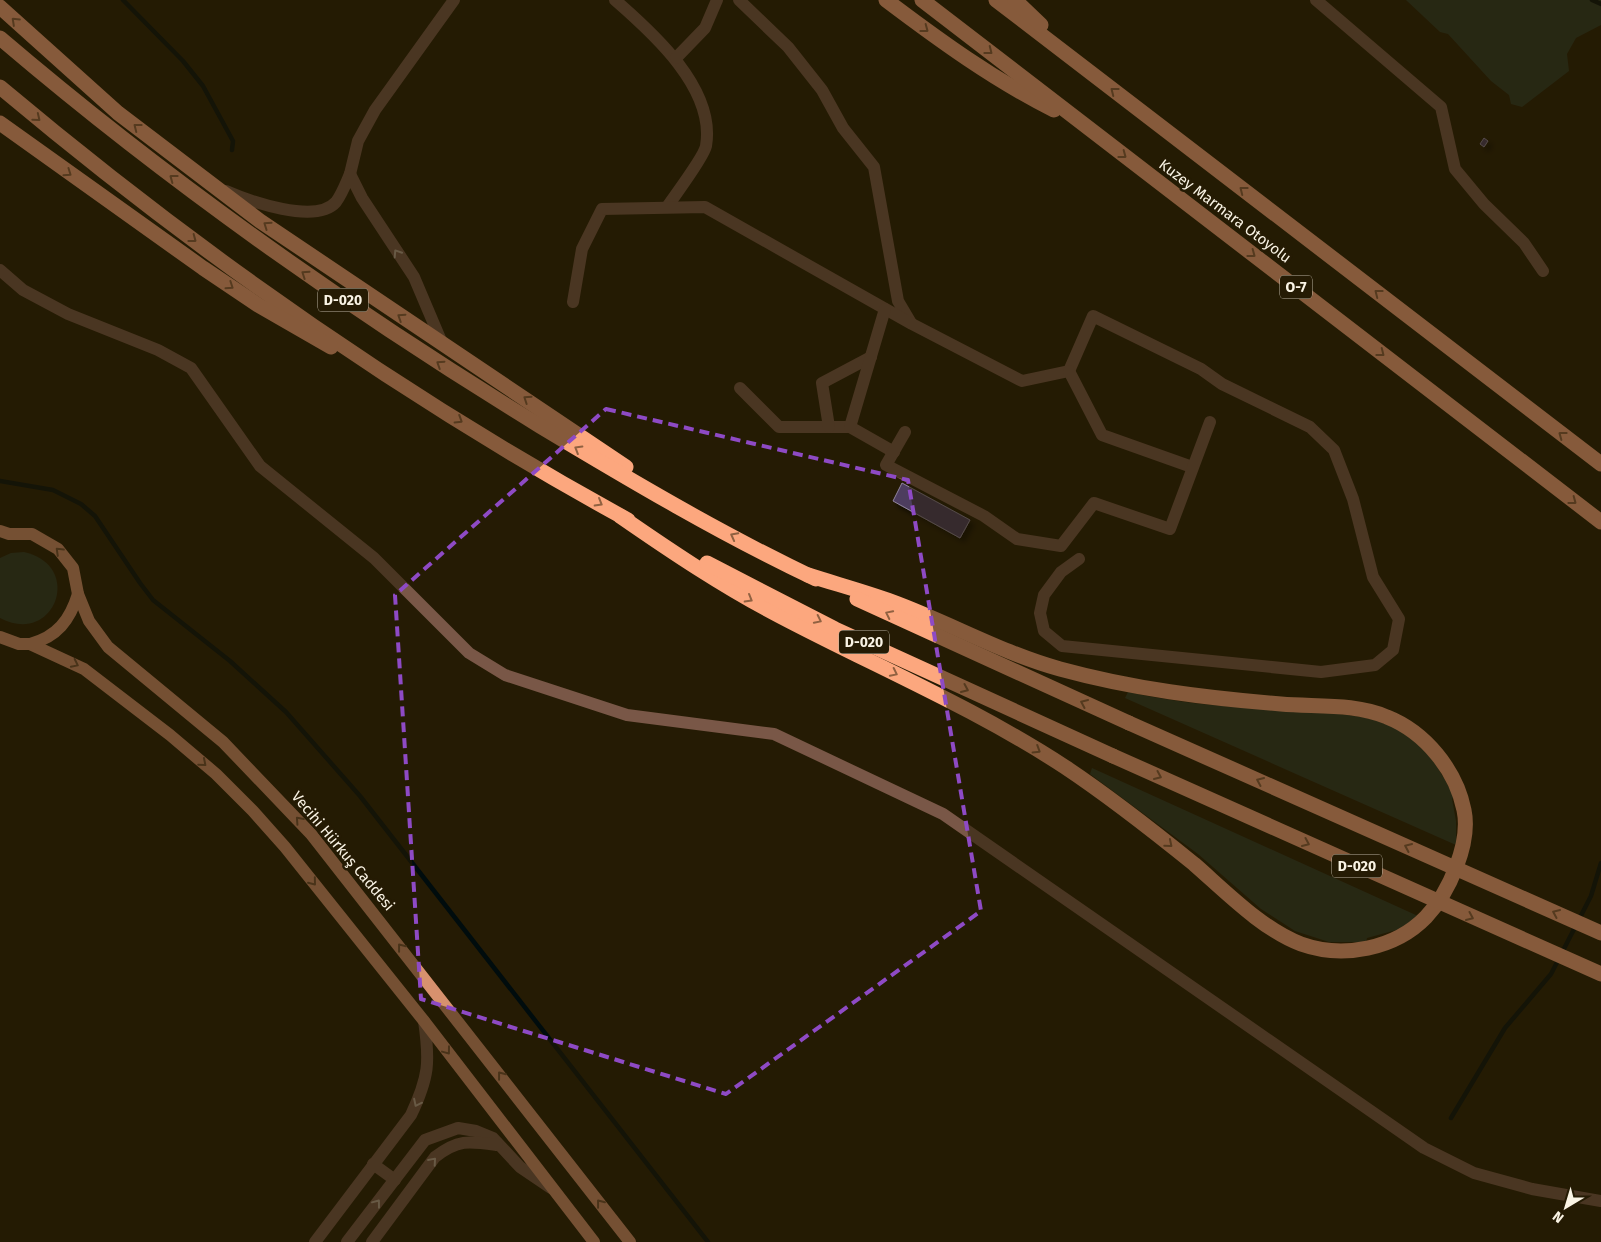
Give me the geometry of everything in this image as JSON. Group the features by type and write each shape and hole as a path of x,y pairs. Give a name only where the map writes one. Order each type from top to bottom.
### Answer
{"highway":[{"path":"886,0 936,38 1018,92 1084,126"},
{"name":"Kuzey Marmara Otoyolu","path":"922,0 1601,522"},
{"name":"Kuzey Marmara Otoyolu","path":"996,0 1601,464"},
{"path":"1015,0 1083,67"},
{"path":"0,7 118,113 208,183 316,260 712,525"},
{"name":"D-020","path":"0,38 104,125 284,260 500,402 583,452 712,525 808,575 1129,723 1601,933"},
{"name":"D-020","path":"0,87 106,173 202,246 388,375 495,442 620,516 835,629 1113,756 1601,974"},
{"path":"0,123 258,305 330,347 388,375"},
{"path":"620,516 686,562 775,614 981,716 1062,766 1158,834 1268,926 1285,937 1315,948 1335,951 1373,947 1390,941 1415,927 1436,905 1448,887 1466,829 1459,792 1449,770 1434,750 1407,728 1387,716 1354,708 1187,695 1121,685 1055,668 974,638 894,602 808,575"}],"main road":[{"name":"Vecihi Hürkuş Caddesi","path":"3,534 32,534 58,549 73,568 78,594 89,621 108,646 223,742 311,834 630,1242"},
{"path":"0,637 19,644 30,644 45,639 62,626 69,617 78,594"},
{"path":"30,644 84,669 126,699 216,774 285,847 424,1021 594,1242"}],"street":[{"path":"208,183 247,200 283,209 312,212 329,207 336,202 350,174 358,141 375,110 454,0"},
{"path":"615,0 676,58 705,111 706,147 667,207"},
{"path":"676,58 706,28 717,0"},
{"path":"739,0 788,47 822,90 843,128 874,167 898,301 912,324"},
{"path":"1316,0 1442,107 1455,169 1484,204 1524,243 1543,270"},
{"path":"350,174 362,198 414,277 442,343"},
{"path":"573,302 582,249 602,209 705,208 912,324 1022,382 1069,371"},
{"path":"0,270 23,290 68,314 158,350 191,368 260,466 374,558 469,653 505,675 627,715 774,734 943,814 1424,1148 1474,1173 1532,1189 1601,1201"},
{"path":"850,427 885,309"},
{"path":"1069,371 1094,316 1201,369 1222,384 1310,427 1334,450 1353,499 1373,577 1399,619 1394,650 1375,665 1321,672 1062,646 1044,630 1040,613 1044,595 1061,572 1079,559"},
{"path":"829,427 822,382 870,357"},
{"path":"1069,371 1102,435 1192,467"},
{"path":"740,388 779,427 850,427 894,452"},
{"path":"905,432 886,465 984,516 1016,539 1061,546 1094,503 1170,529 1210,422"},
{"path":"315,1242 411,1115 422,1092 429,1067 424,1021"},
{"path":"347,1242 425,1140 458,1128 476,1131 493,1138 520,1167 552,1188"},
{"path":"372,1242 435,1158 448,1147 462,1142 502,1146"},
{"path":"373,1164 395,1180"}],"highlighted area":[{"path":"606,409 908,480 981,911 726,1094 421,999 395,595"}],"green space":[{"path":"1406,0 1601,0 1601,25 1576,38 1567,54 1569,71 1522,107 1511,104 1509,95 1491,81 1448,34 1440,32"},
{"path":"24,552 43,560 54,572 57,587 55,601 47,614 35,622 19,624 0,618 0,558 11,553"},
{"path":"1128,692 1202,704 1351,715 1394,727 1414,739 1422,747 1443,776 1454,797 1452,799 1456,821 1456,845 1125,698"},
{"path":"1092,768 1418,916 1400,929 1367,938 1366,942 1329,942 1295,931 1261,909 1198,854 1090,774"}],"building":[{"path":"1484,138 1488,141 1484,147 1480,144"},
{"path":"902,483 970,520 960,538 893,501"}],"waterway":[{"path":"123,0 183,61 203,86 233,141 232,150"},
{"path":"1592,0 1601,4"},
{"path":"0,481 53,490 81,504 95,516 153,600 230,661 286,712 360,796 708,1242"},
{"path":"1451,1118 1505,1028 1551,974 1591,896 1601,863"}]}
